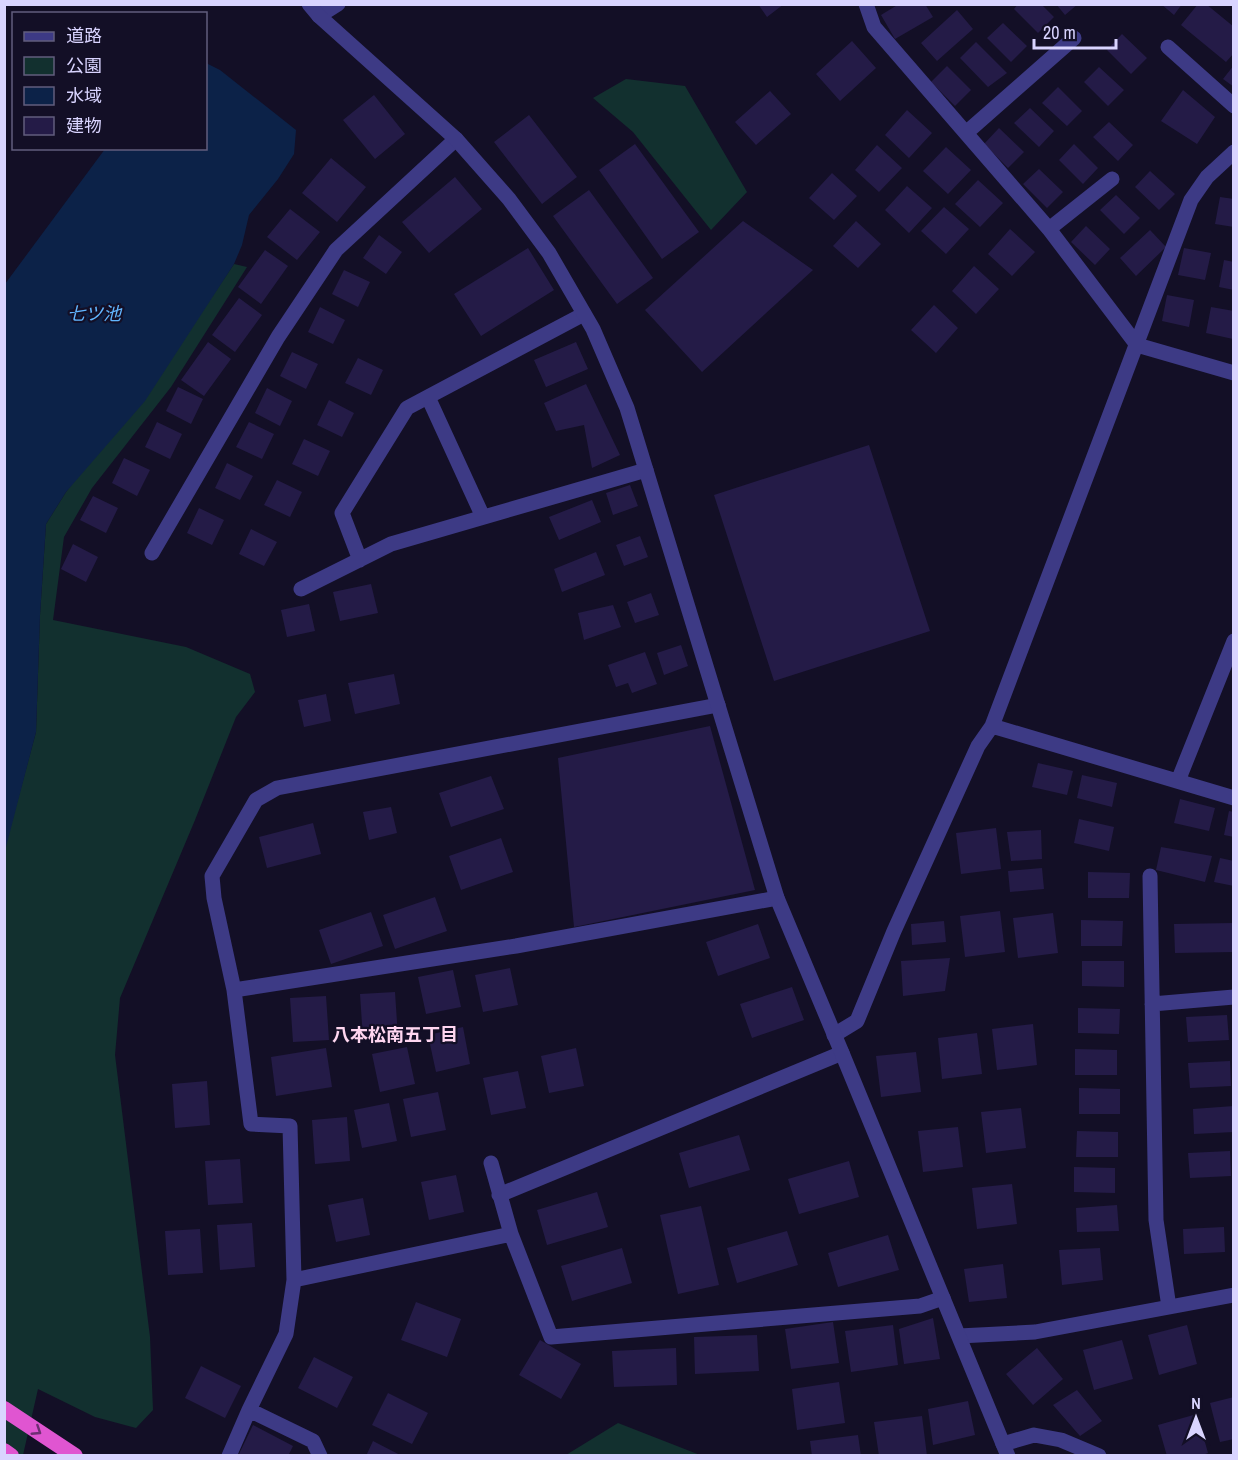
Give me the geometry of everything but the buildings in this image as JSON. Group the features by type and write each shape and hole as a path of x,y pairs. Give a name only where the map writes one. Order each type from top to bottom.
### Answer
{"highway":[{"path":"4,1409 72,1454"},
{"path":"4,1451 11,1455"}],"street":[{"path":"314,10 338,4"},
{"path":"866,4 874,27 1049,229 1137,345 1233,373"},
{"path":"314,10 456,139 509,199 549,253 593,329 627,408 777,897 1006,1450 1034,1435 1061,1440 1099,1455"},
{"path":"966,133 1074,38"},
{"path":"1168,47 1233,106"},
{"path":"152,553 278,337 336,250 456,139"},
{"path":"834,1035 857,1021 894,932 978,746 992,726 1191,200 1207,177 1233,152"},
{"path":"1049,229 1112,179"},
{"path":"360,560 342,513 407,408 584,314"},
{"path":"428,397 483,517"},
{"path":"301,589 391,544 646,470"},
{"path":"1178,782 1233,640"},
{"path":"229,1455 286,1334 294,1280 290,1126 251,1124 234,990 214,897 212,876 256,800 277,788 718,705"},
{"path":"992,726 1233,798"},
{"path":"1150,876 1156,1220 1169,1307"},
{"path":"234,990 516,946 777,897"},
{"path":"1152,1004 1233,997"},
{"path":"499,1195 842,1053"},
{"path":"491,1163 511,1234 551,1337 920,1306 943,1298"},
{"path":"294,1280 511,1234"},
{"path":"959,1336 1035,1332 1233,1295"},
{"path":"249,1410 313,1441 320,1455"}],"green space":[{"path":"626,79 685,86 747,192 711,230 633,132 593,98"},
{"path":"234,264 247,267 171,387 92,488 64,537 53,620 186,647 250,674 255,692 236,717 120,998 115,1055 150,1337 153,1410 136,1428 95,1417 38,1389 23,1455 5,1456 4,851 36,732 46,524 66,492 197,319"},
{"path":"618,1423 700,1455 566,1455"}],"water":[{"name":"七ツ池","path":"207,64 220,70 296,130 294,154 278,179 249,215 242,245 234,264 145,401 66,492 46,524 36,732 5,851 5,284 104,150 207,150"}],"district":[{"name":"八本松南五丁目","path":"395,1034"}]}
